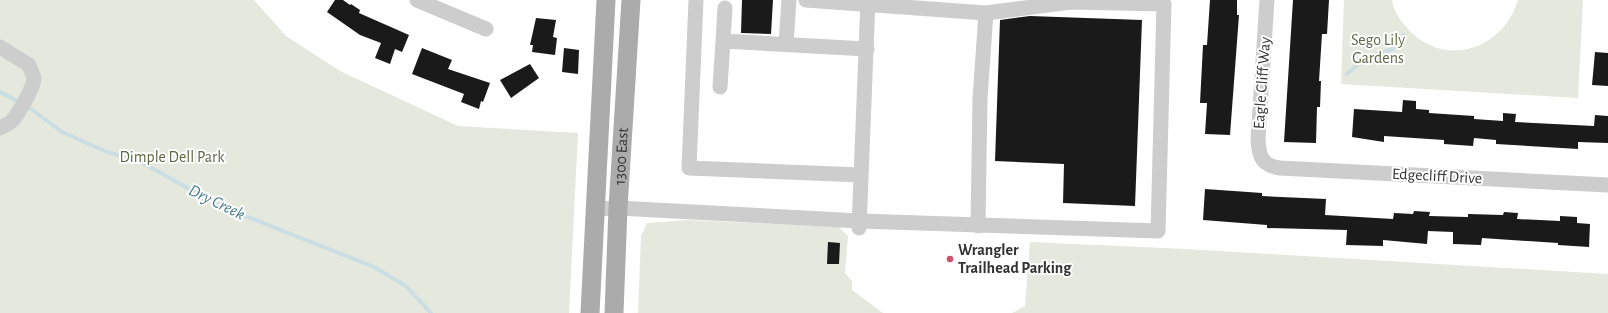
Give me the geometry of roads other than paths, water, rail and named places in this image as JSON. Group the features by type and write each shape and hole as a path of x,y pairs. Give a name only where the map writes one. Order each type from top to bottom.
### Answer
{"main road":[{"name":"1300 East","path":"590,313 594,209 606,0"},
{"name":"1300 East","path":"614,313 618,208 631,0"}],"street":[{"path":"417,0 486,29"},
{"path":"696,0 689,168 862,175"},
{"path":"786,44 789,0"},
{"path":"594,209 618,208 860,224 1158,231 1164,4 1071,1 986,12 868,2 806,0"},
{"name":"Eagle Cliff Way","path":"1266,164 1259,154 1258,138 1267,0"},
{"path":"860,224 868,2"},
{"path":"720,86 725,8"},
{"path":"978,226 980,98 986,12"},
{"path":"723,41 867,49"},
{"path":"0,47 29,65 34,78 30,91 12,122 0,128"},
{"name":"Edgecliff Drive","path":"1266,164 1272,167 1288,168 1608,185"}],"waterway":[{"path":"1347,74 1365,58 1393,49 1404,35"},
{"name":"Dry Creek","path":"0,92 27,106 62,132 107,152 139,161 220,206 374,267 406,286 431,313"}],"place":[{"name":"Wrangler Trailhead Parking","path":"950,259"}],"park label":[{"name":"Sego Lily Gardens","path":"1378,49"},
{"name":"Dimple Dell Park","path":"172,157"}]}
